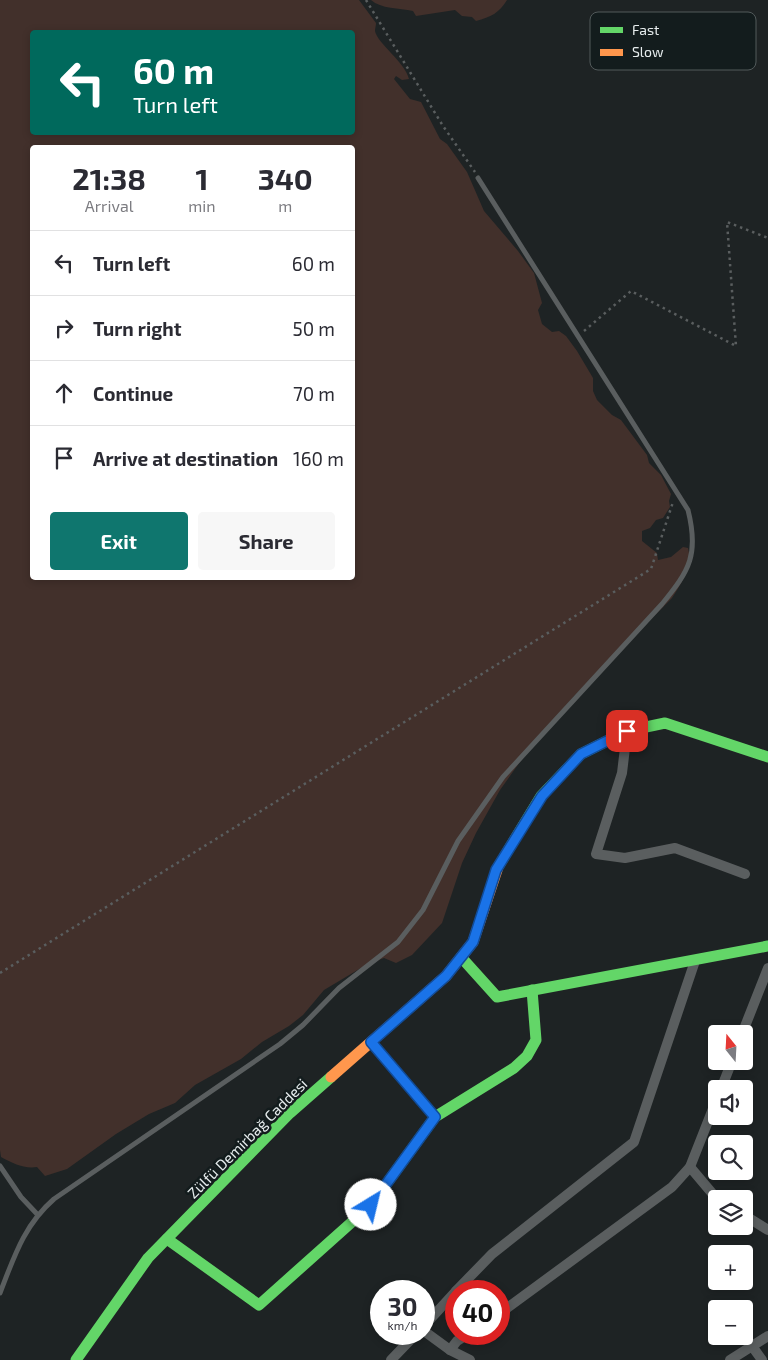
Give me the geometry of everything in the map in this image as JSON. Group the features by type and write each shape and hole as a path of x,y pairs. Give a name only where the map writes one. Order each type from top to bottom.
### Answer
{"street":[{"name":"Zülfü Demirbağ Caddesi","path":"76,1360 148,1258 290,1113 446,976 473,942 496,870 542,796 581,754 627,731 665,723 768,757"},
{"path":"627,731 622,773 596,854 625,858 675,848 745,874"},
{"path":"461,957 497,997 768,946"},
{"path":"467,1280 492,1254 634,1142 695,961"},
{"path":"746,1025 768,968"},
{"path":"167,1239 259,1304 371,1205 435,1117 514,1068 527,1056 536,1040 532,990"},
{"path":"371,1042 435,1117"},
{"path":"510,1306 672,1187 690,1167 708,1121"},
{"path":"690,1167 709,1190"},
{"path":"753,1221 768,1230"},
{"path":"435,1314 445,1303"},
{"path":"730,1360 768,1336"},
{"path":"435,1339 450,1350 470,1360"},
{"path":"391,1360 405,1345"},
{"path":"450,1350 454,1345"},
{"path":"752,1346 762,1360"}],"lane":[{"path":"0,1294 17,1251 37,1214 69,1186 280,1044 304,1025 339,988 398,942 423,910 458,841 503,778 681,580 694,545 688,510 478,178"},
{"path":"0,1166 21,1197 37,1214"}],"path":[{"path":"366,0 443,126 478,178"},
{"path":"579,335 630,291 736,346 727,222 768,238"},
{"path":"0,973 651,569 676,491"}],"shaded area":[{"path":"0,0 359,0 376,23 375,31 377,36 402,66 409,79 402,80 396,76 394,79 410,99 421,102 440,139 447,144 467,172 484,211 534,273 542,303 538,310 542,324 552,332 559,331 566,336 593,378 593,391 597,400 612,415 621,420 647,455 649,463 661,475 671,494 670,507 663,518 656,520 650,528 642,531 642,541 657,553 658,560 671,557 683,547 688,548 688,568 672,598 575,695 532,745 500,790 476,833 462,863 442,923 412,955 396,963 384,958 366,965 324,990 303,1015 289,1026 262,1042 241,1059 195,1085 175,1103 149,1114 116,1134 67,1169 45,1176 37,1167 23,1166 1,1157"},
{"path":"371,0 507,0 494,14 476,21 472,17 462,16 455,10 416,16 413,11 385,7"}],"traffic: fast":[{"path":"498,867 541,796 581,754 627,731 665,723 768,757"},
{"path":"461,957 497,997 768,946"},
{"path":"167,1239 259,1305 371,1205 435,1117 514,1068 527,1056 536,1040 532,990"},
{"path":"76,1360 148,1258 290,1113 331,1077"}],"traffic: slow":[{"path":"331,1077 446,976 473,942 498,867"}],"route":[{"path":"371,1205 435,1117 371,1042 446,976 473,942 496,870 542,796 581,754 627,731"}]}
